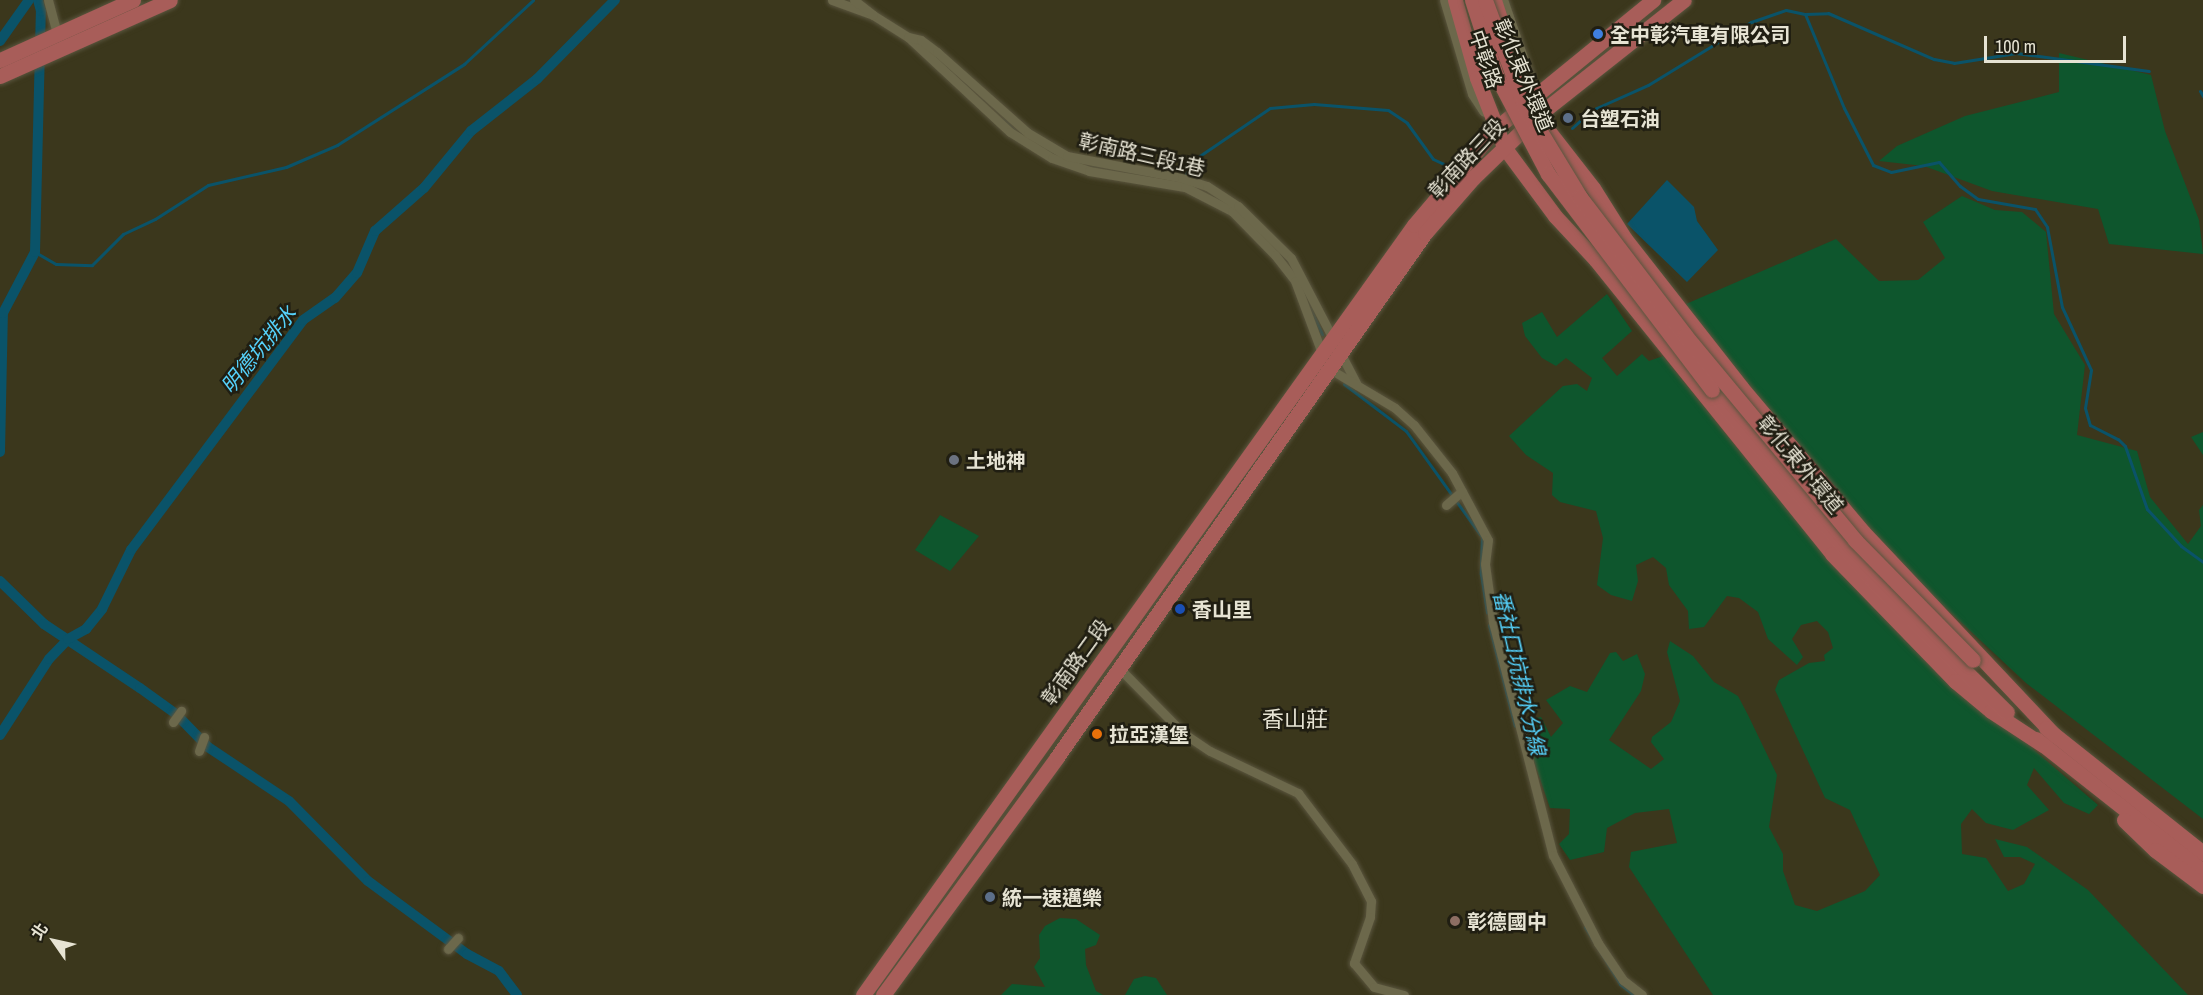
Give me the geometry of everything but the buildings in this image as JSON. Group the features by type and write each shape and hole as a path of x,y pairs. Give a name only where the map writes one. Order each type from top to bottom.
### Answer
{"main road":[{"path":"0,60 133,0"},
{"path":"0,76 170,0"},
{"path":"1455,0 1504,147 1556,216 1587,249 1832,554 1896,623 1990,711 2048,740"},
{"name":"彰化東外環道","path":"1472,0 1511,110 1570,205 1675,344 1844,549 2048,740 2203,871"},
{"name":"彰化東外環道","path":"1485,0 1523,103 1580,197 1685,335 1855,540 1968,666"},
{"name":"彰化東外環道","path":"1494,0 1537,116 1593,188 1616,226 1741,387 1863,532 2048,740"},
{"name":"彰南路三段","path":"1322,354 1414,225 1496,128 1529,98 1653,0"},
{"name":"彰南路三段","path":"1330,372 1425,233 1504,147 1537,116 1684,0"},
{"name":"彰南路二段","path":"863,995 1322,354"},
{"name":"彰南路二段","path":"888,989 1330,372"},
{"path":"1106,655 1119,668"},
{"path":"2102,785 2146,801 2203,843"},
{"path":"2102,785 2137,834 2203,886"},
{"name":"彰化東外環道","path":"2102,785 2203,853"},
{"path":"878,974 888,989"}],"street":[{"path":"48,0 57,34"},
{"name":"彰南路三段1巷","path":"832,0 873,15"},
{"name":"彰南路三段1巷","path":"854,0 908,37 1010,132 1071,166 1185,187 1232,211 1295,281 1330,372"},
{"name":"中彰路","path":"1446,0 1474,94 1496,128"},
{"name":"中彰路","path":"1502,0 1528,75 1529,98"},
{"name":"彰南路三段1巷","path":"908,37 921,40 1028,133 1067,156 1207,186 1238,206 1291,258 1331,340 1357,385"},
{"path":"1330,372 1357,385 1414,424 1462,491 1488,540 1485,564 1493,622 1553,855 1598,943 1623,980 1642,995"},
{"path":"1446,505 1462,491"},
{"path":"1119,668 1183,733 1210,751 1298,793 1346,855 1371,901 1370,917 1354,963 1374,987 1404,995"},
{"path":"173,722 181,711"},
{"path":"199,751 204,737"},
{"path":"448,949 458,938"}],"green space":[{"path":"2059,53 2151,75 2165,131 2199,220 2203,254 2109,244 2098,209 1992,191 1924,166 1879,161 1897,146 1965,116 2059,92"},
{"path":"1962,196 1995,210 2022,212 2046,232 2054,314 2085,365 2077,435 2137,451 2150,497 2188,544 2201,526 2199,510 2203,505 2203,819 2026,683 1904,569 1728,368 1686,304 1836,239 1879,281 1918,280 1945,258 1923,222"},
{"path":"1607,294 1632,331 1602,358 1617,376 1642,354 1649,361 1663,356 1759,475 2004,724 2098,805 2089,814 2064,803 2034,768 2027,785 2049,810 2013,830 1986,823 1972,809 1961,824 1962,854 1986,858 2008,891 2024,884 2035,864 2020,857 2004,857 1995,839 2027,847 2088,890 2188,995 1713,995 1629,867 1631,852 1677,843 1669,809 1635,813 1607,828 1604,852 1570,860 1559,844 1569,834 1570,809 1550,808 1530,750 1528,720 1541,717 1551,737 1563,723 1546,700 1570,686 1587,692 1610,653 1616,652 1623,661 1637,654 1645,674 1641,691 1609,740 1651,769 1664,759 1651,742 1652,737 1671,722 1680,701 1667,652 1670,641 1693,656 1714,682 1738,696 1777,775 1769,827 1783,854 1783,871 1795,905 1817,911 1865,891 1880,875 1850,810 1825,798 1775,690 1779,680 1809,663 1825,661 1824,655 1833,648 1828,632 1817,621 1801,625 1792,639 1803,657 1797,665 1768,639 1758,612 1739,598 1727,596 1704,627 1689,629 1688,611 1669,585 1666,568 1653,557 1636,565 1638,581 1632,601 1611,595 1597,585 1603,538 1596,511 1560,502 1552,495 1553,473 1526,455 1509,436 1563,386 1577,384 1587,391 1592,378 1566,358 1556,366 1542,358 1525,336 1522,323 1542,312 1557,337"},
{"path":"2203,432 2203,455 2191,437"},
{"path":"940,515 979,536 950,571 915,550"},
{"path":"1060,918 1076,919 1100,935 1096,945 1085,949 1086,965 1096,991 1103,995 1001,995 1012,984 1045,987 1034,967 1040,958 1039,935 1045,926"},
{"path":"1145,976 1156,978 1167,995 1125,995 1134,979"}],"water":[{"path":"1667,180 1694,207 1697,221 1718,250 1687,282 1627,224"}],"waterway":[{"path":"0,41 29,0"},
{"path":"0,452 3,313 35,252 41,11 38,0"},
{"path":"35,252 56,264 92,265 123,234 155,219 208,185 286,167 337,145 464,64 533,0"},
{"name":"明德坑排水","path":"0,735 49,659 68,639 86,629 102,609 131,550 303,320 335,298 357,273 375,231 424,188 471,131 537,79 615,0"},
{"path":"1572,128 1592,110 1648,85 1751,22 1786,10 1805,14 1844,108 1873,165 1891,172 1939,162 1960,186 1978,199 2035,209 2047,227 2062,307 2091,370 2085,408 2090,425 2118,439 2125,446 2147,509 2181,546 2203,562"},
{"path":"1805,14 1828,13 1934,59 1954,63 2016,53 2149,71"},
{"path":"2200,91 2203,96"},
{"path":"1185,175 1198,157 1270,108 1314,104 1388,110 1407,123 1433,159 1448,166"},
{"name":"番社口坑排水分線","path":"1004,120 1014,130"},
{"name":"番社口坑排水分線","path":"1081,164 1103,168"},
{"name":"番社口坑排水分線","path":"1305,296 1322,334"},
{"name":"番社口坑排水分線","path":"1344,384 1406,431 1482,537 1481,574 1487,613"},
{"path":"0,581 44,624 176,714 208,747 289,801 368,881 467,954 499,971 517,995"},
{"name":"番社口坑排水分線","path":"1489,625 1515,726"},
{"name":"番社口坑排水分線","path":"1585,927 1620,984 1634,995"}],"place":[{"name":"全中彰汽車有限公司","path":"1598,34"},
{"name":"台塑石油","path":"1568,118"},
{"name":"土地神","path":"954,460"},
{"name":"香山里","path":"1180,609"},
{"name":"拉亞漢堡","path":"1097,734"},
{"name":"統一速邁樂","path":"990,897"},
{"name":"彰德國中","path":"1455,921"}],"district":[{"name":"香山莊","path":"1295,720"}]}
